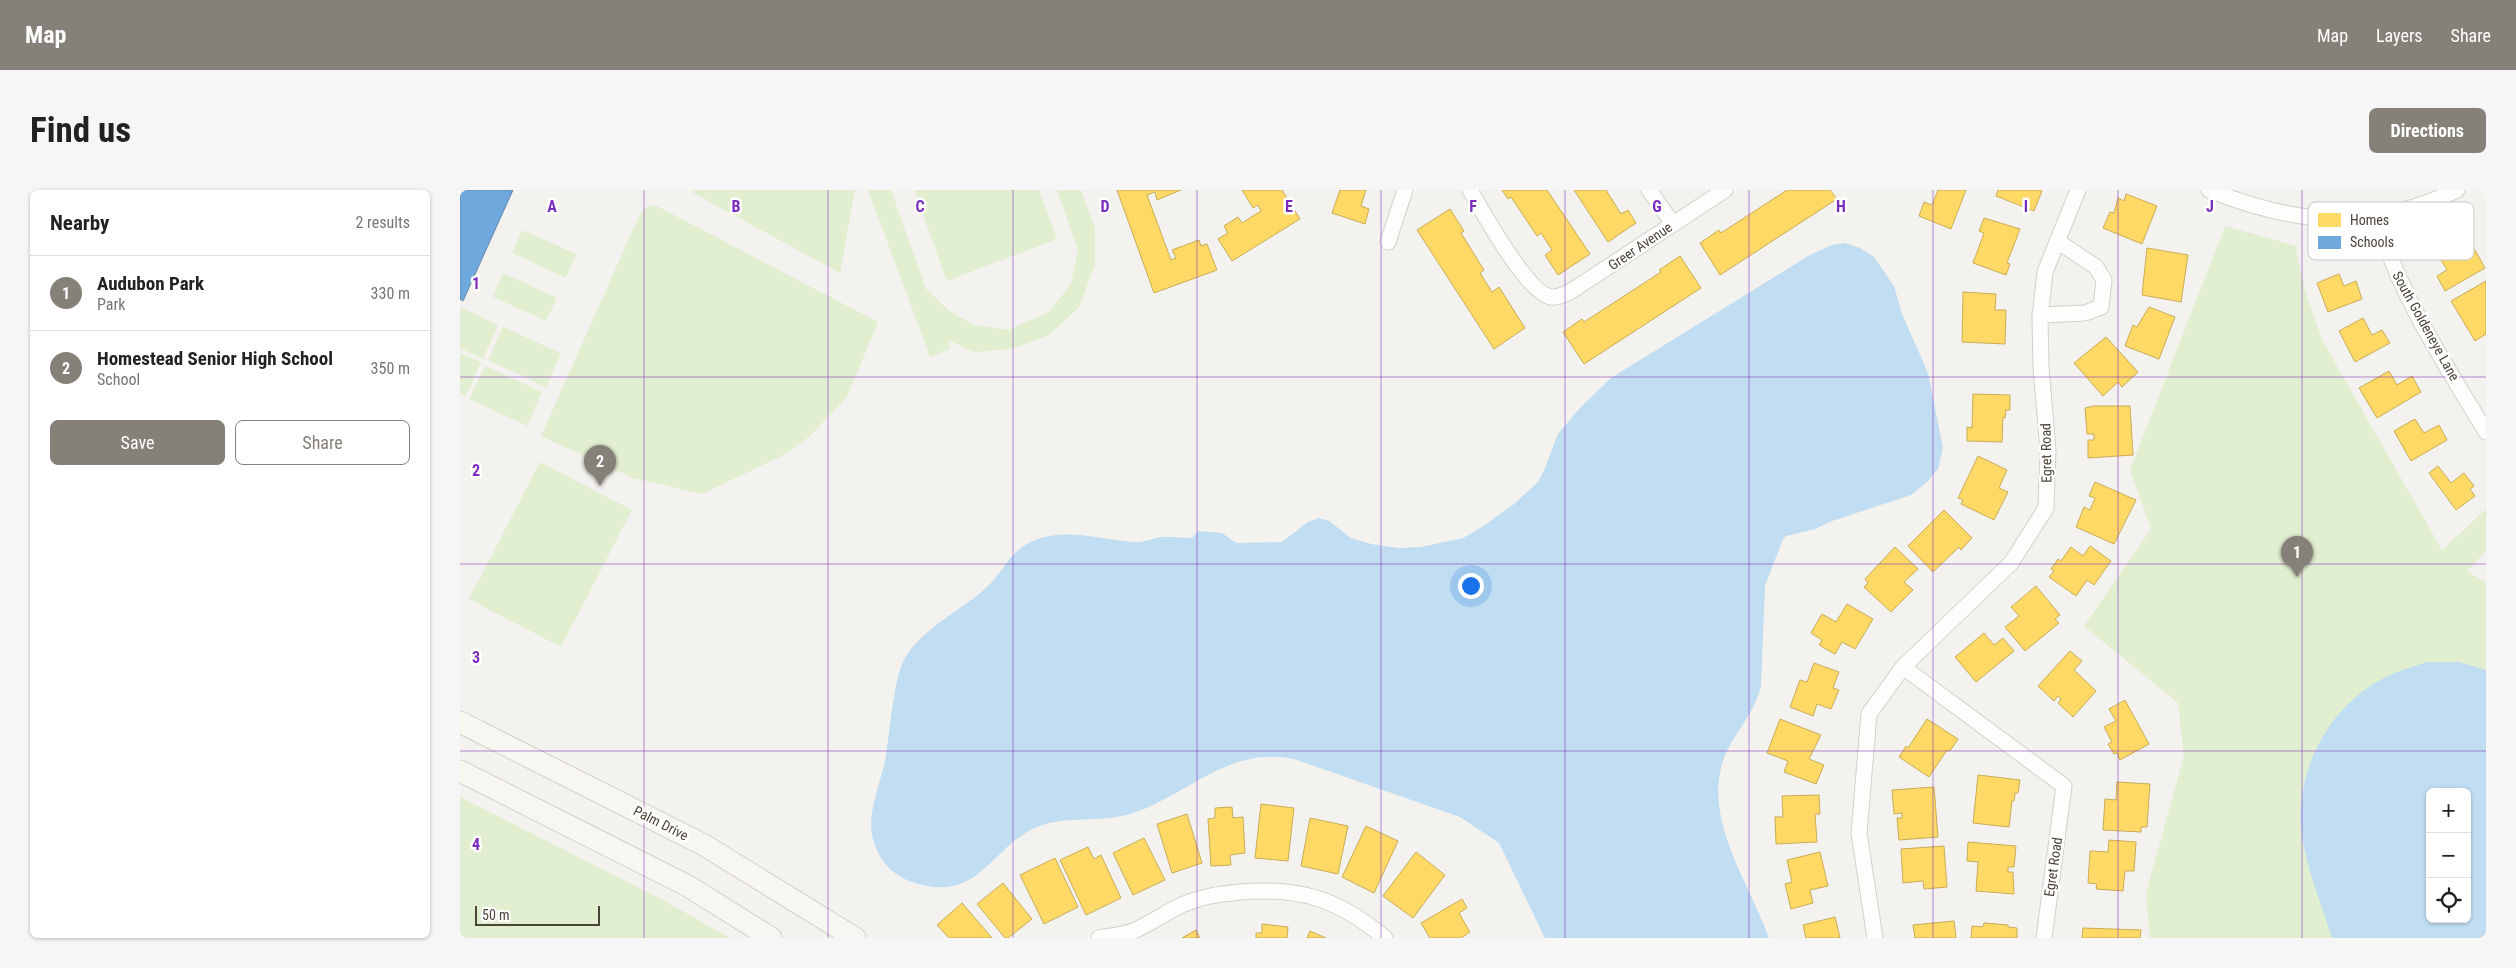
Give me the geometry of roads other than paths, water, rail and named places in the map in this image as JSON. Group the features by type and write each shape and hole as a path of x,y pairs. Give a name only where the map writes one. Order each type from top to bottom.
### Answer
{"main road":[{"name":"Palm Drive","path":"460,722 704,845 855,938"},
{"path":"460,772 688,886 771,938"}],"street":[{"path":"1388,242 1405,190"},
{"name":"Greer Avenue","path":"1470,190 1526,278 1544,294 1552,297 1564,295 1579,286 1725,190"},
{"path":"1648,190 1672,224"},
{"name":"Egret Road","path":"1875,938 1858,833 1870,714 1903,667 2011,563 2046,508 2048,450 2041,368 2040,315 2045,272 2078,190"},
{"path":"2209,190 2244,204 2293,216 2308,217"},
{"path":"2428,202 2457,190"},
{"path":"2040,315 2085,313 2101,307 2104,280 2096,267 2057,241"},
{"name":"South Goldeneye Lane","path":"2391,260 2399,280 2486,432"},
{"name":"Egret Road","path":"1903,667 2064,786 2044,938"},
{"path":"1109,937 1133,931 1183,904 1208,895 1261,890 1296,891 1334,905 1360,917 1385,938"}],"water":[{"path":"1845,243 1860,248 1874,257 1894,286 1902,314 1928,373 1943,448 1938,469 1927,482 1911,495 1832,521 1815,529 1786,536 1783,539 1765,586 1761,686 1754,706 1726,754 1718,786 1724,831 1769,938 1545,938 1499,843 1460,817 1294,759 1269,757 1246,760 1224,767 1144,809 1112,818 1057,821 1037,827 1021,836 982,871 968,880 953,886 935,887 904,879 891,870 881,858 872,835 872,817 885,761 892,707 901,667 905,658 922,637 988,586 1022,547 1042,538 1056,535 1083,535 1137,542 1162,537 1192,538 1198,531 1222,533 1236,543 1282,542 1308,522 1319,518 1329,521 1351,538 1371,544 1399,548 1421,547 1463,538 1514,504 1538,482 1558,434 1580,408 1611,378 1810,255 1832,245"},
{"path":"2427,662 2459,662 2486,670 2486,938 2332,938 2310,870 2301,828 2301,804 2312,758 2336,718 2352,700 2371,685 2401,671"}],"place":[{"name":"Homestead Senior High School","path":"600,486"},
{"name":"Audubon Park","path":"2297,577"}]}
